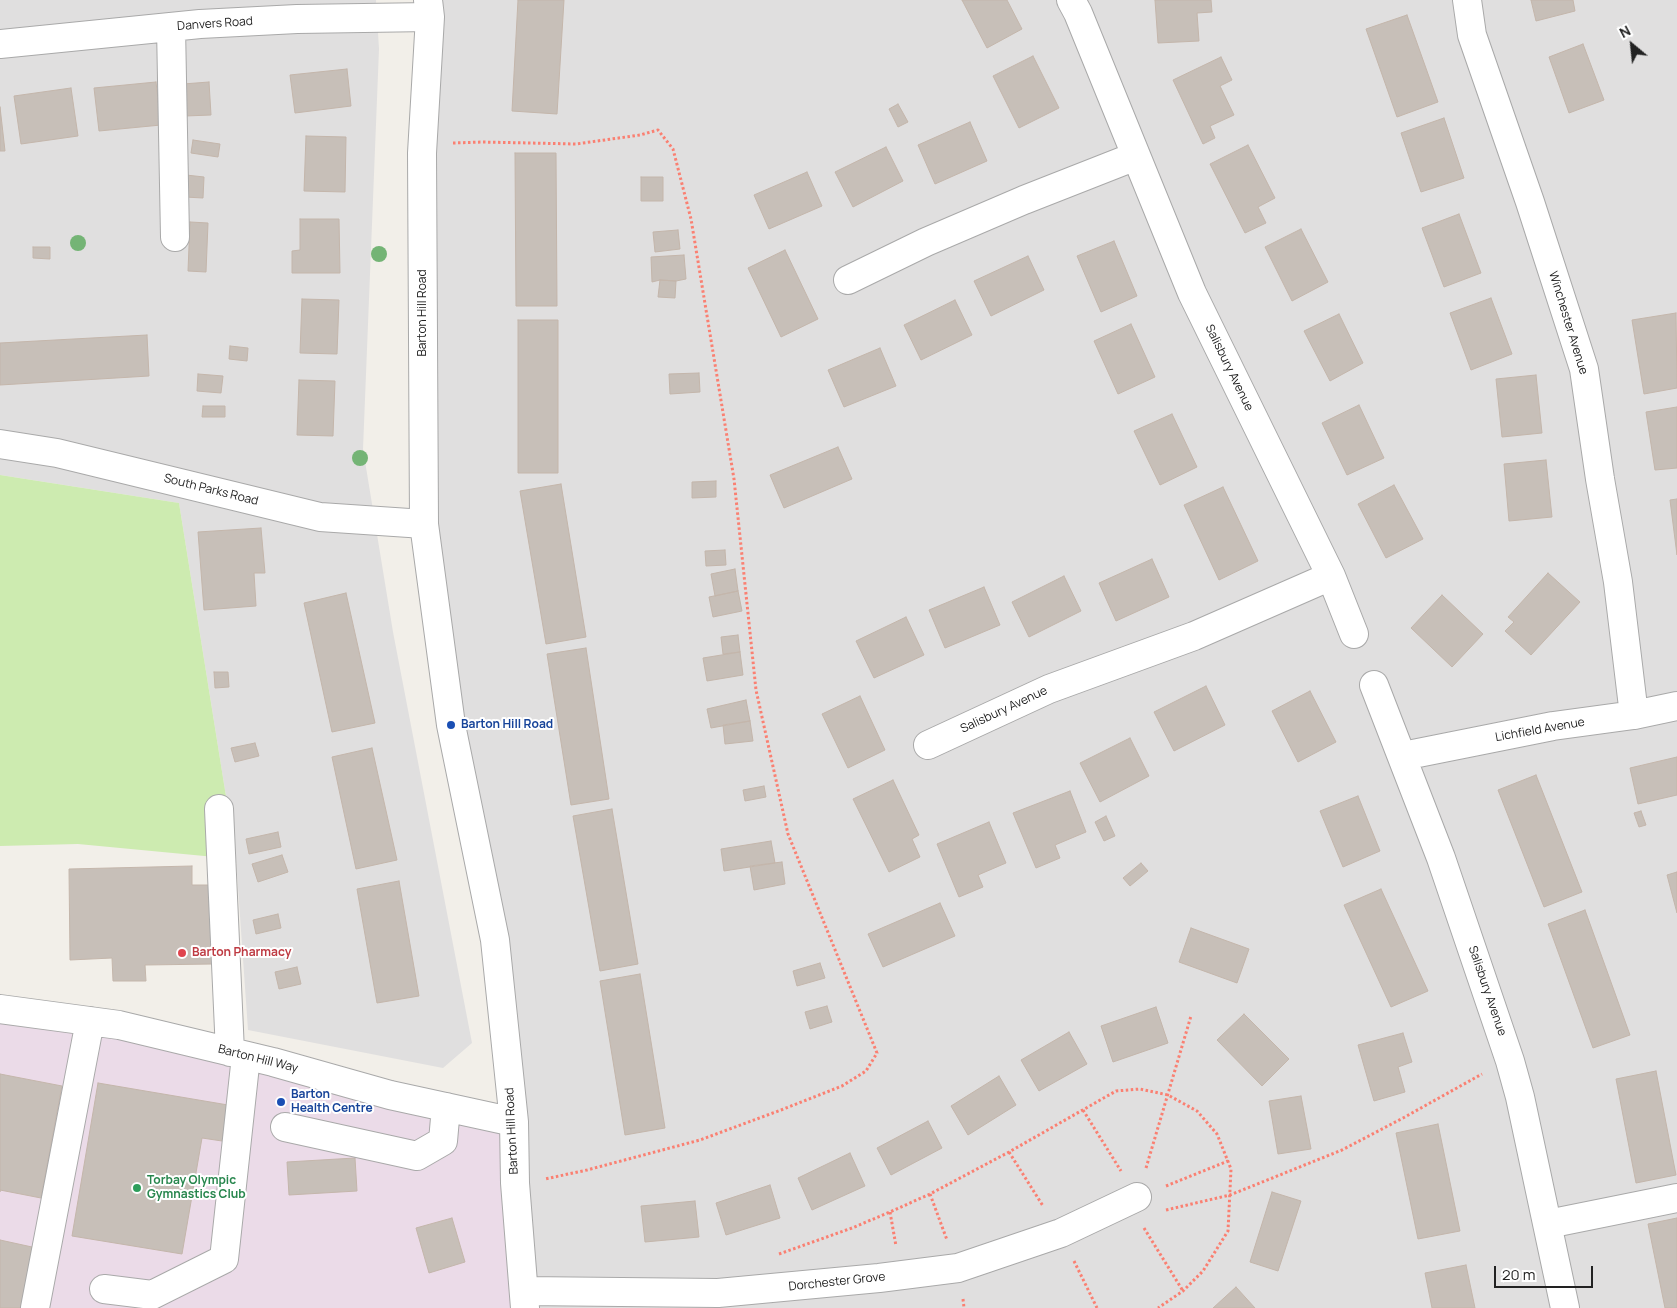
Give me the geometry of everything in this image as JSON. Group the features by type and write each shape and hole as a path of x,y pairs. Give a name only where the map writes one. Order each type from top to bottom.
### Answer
{"street":[{"name":"Salisbury Avenue","path":"1071,0 1078,13 1192,293 1331,576 1354,634"},
{"name":"Winchester Avenue","path":"1467,0 1472,35 1530,202 1584,369 1600,479 1618,582 1634,715"},
{"name":"Danvers Road","path":"0,44 200,24 429,9"},
{"name":"Barton Hill Road","path":"429,9 422,145 424,524 451,725 495,940 514,1122 515,1183 524,1299"},
{"path":"171,27 175,237"},
{"path":"848,280 926,242 1024,200 1136,156"},
{"name":"South Parks Road","path":"0,444 57,453 320,517 424,524"},
{"name":"Salisbury Avenue","path":"928,745 1049,689 1194,636 1331,576"},
{"name":"Salisbury Avenue","path":"1374,685 1442,858 1510,1061 1520,1097 1565,1308"},
{"name":"Lichfield Avenue","path":"1403,756 1553,726 1634,715 1677,706"},
{"path":"104,1289 152,1295 224,1259 238,1054 219,809"},
{"name":"Barton Hill Way","path":"0,1009 120,1025 238,1054 390,1095 514,1122"},
{"path":"35,1308 90,1021"},
{"path":"285,1127 417,1156 443,1141 446,1107"},
{"path":"1548,1224 1677,1198"},
{"name":"Dorchester Grove","path":"524,1299 718,1293 879,1278 958,1268 1061,1233 1132,1200"}],"path":[{"path":"422,145 482,142 576,144 640,135 658,130 673,149 692,219 734,478 756,690 788,834 877,1053 866,1072 842,1086 700,1140 587,1170 515,1183"},
{"path":"1132,1200 1168,1095 1191,1016"},
{"path":"1132,1200 1161,1211 1230,1195 1342,1150 1490,1069 1510,1061"},
{"path":"773,1256 852,1228 930,1194 1116,1091 1140,1089 1168,1095 1197,1110 1218,1134 1231,1169 1228,1231 1203,1271 1183,1291 1158,1308"},
{"path":"1083,1110 1183,1291"},
{"path":"1132,1200 1228,1161"}],"shaded area":[{"path":"0,0 376,0 379,49 363,449 393,632 472,1043 443,1068 248,1030 236,859 179,503 0,475"},
{"path":"428,0 1677,0 1677,1308 525,1308 515,1183 424,524"},
{"path":"0,1009 514,1122 525,1308 0,1308"}],"green space":[{"path":"0,475 179,503 236,859 78,844 0,846"}],"building":[{"path":"518,0 564,0 557,114 512,111"},
{"path":"962,0 1007,0 1022,29 987,48"},
{"path":"1155,0 1211,0 1212,12 1197,13 1199,41 1158,43"},
{"path":"1531,0 1573,0 1575,11 1536,21"},
{"path":"1407,15 1438,102 1397,117 1366,29"},
{"path":"1583,44 1604,100 1569,113 1549,57"},
{"path":"1033,56 1059,108 1019,128 993,76"},
{"path":"1221,57 1232,80 1220,86 1234,115 1210,126 1215,138 1203,144 1173,80"},
{"path":"347,69 351,106 295,113 290,75"},
{"path":"156,82 161,125 99,131 94,88"},
{"path":"209,82 211,115 185,116 183,84"},
{"path":"71,88 78,136 21,144 14,96"},
{"path":"898,104 908,122 898,127 889,109"},
{"path":"0,107 5,151 0,151"},
{"path":"1444,118 1464,178 1421,192 1401,133"},
{"path":"970,122 987,161 935,184 918,145"},
{"path":"306,136 346,137 345,192 304,191"},
{"path":"193,140 220,144 218,157 191,153"},
{"path":"1248,145 1275,198 1258,207 1266,223 1245,233 1210,164"},
{"path":"886,147 903,181 853,207 835,172"},
{"path":"515,153 556,153 557,306 516,306"},
{"path":"807,172 822,206 769,229 754,195"},
{"path":"186,175 204,177 203,198 185,197"},
{"path":"641,177 663,177 663,201 641,201"},
{"path":"1459,214 1481,273 1444,287 1422,228"},
{"path":"300,219 339,219 340,273 292,273 292,251 300,250"},
{"path":"190,222 208,223 206,272 188,271"},
{"path":"1301,229 1328,282 1292,301 1265,247"},
{"path":"678,230 680,249 655,252 653,232"},
{"path":"1114,241 1137,296 1101,312 1077,256"},
{"path":"33,247 50,247 50,259 33,258"},
{"path":"785,250 818,319 781,337 748,268"},
{"path":"684,255 686,279 652,282 651,257"},
{"path":"1028,256 1044,290 991,316 974,281"},
{"path":"660,280 676,281 675,298 658,297"},
{"path":"1491,298 1512,354 1471,370 1450,313"},
{"path":"302,299 339,300 337,354 300,353"},
{"path":"955,300 972,335 921,360 904,325"},
{"path":"1676,313 1677,388 1644,394 1632,320"},
{"path":"1339,314 1363,363 1330,381 1304,331"},
{"path":"518,320 558,320 558,473 518,473"},
{"path":"1131,324 1155,377 1118,394 1094,341"},
{"path":"147,335 149,376 0,385 0,343"},
{"path":"230,346 248,348 247,361 229,359"},
{"path":"880,348 896,386 844,407 828,370"},
{"path":"699,373 700,392 670,394 669,374"},
{"path":"198,374 223,376 221,393 197,391"},
{"path":"1536,375 1542,433 1502,437 1496,379"},
{"path":"299,380 335,381 333,436 297,435"},
{"path":"1359,405 1384,458 1347,475 1322,423"},
{"path":"203,406 225,406 225,417 202,417"},
{"path":"1677,407 1677,468 1655,470 1646,412"},
{"path":"1172,414 1197,467 1160,485 1134,431"},
{"path":"838,447 852,479 784,508 770,475"},
{"path":"1546,460 1552,517 1509,521 1504,464"},
{"path":"716,481 716,497 692,498 692,482"},
{"path":"561,484 586,637 546,644 520,491"},
{"path":"1394,485 1423,539 1386,558 1358,504"},
{"path":"1223,487 1258,561 1219,580 1184,505"},
{"path":"1677,499 1677,555 1670,500"},
{"path":"261,528 265,573 254,573 256,606 204,610 198,532"},
{"path":"725,550 726,565 706,566 705,551"},
{"path":"1152,559 1169,597 1116,621 1099,583"},
{"path":"735,569 738,591 715,596 711,574"},
{"path":"1548,573 1580,602 1531,655 1505,631 1514,622 1508,617"},
{"path":"1064,576 1081,611 1029,637 1012,602"},
{"path":"984,587 1000,625 945,648 929,610"},
{"path":"738,591 742,611 713,617 709,597"},
{"path":"346,593 375,723 332,732 304,603"},
{"path":"1442,595 1483,634 1452,667 1411,628"},
{"path":"906,617 924,655 874,678 856,641"},
{"path":"738,635 740,652 723,654 721,637"},
{"path":"586,648 609,799 571,805 547,654"},
{"path":"740,652 743,675 707,681 703,658"},
{"path":"214,672 228,672 229,687 215,688"},
{"path":"1206,686 1225,725 1174,751 1154,712"},
{"path":"1310,691 1336,742 1298,762 1272,711"},
{"path":"860,696 885,750 848,768 822,714"},
{"path":"746,700 750,721 711,728 707,709"},
{"path":"750,721 753,741 725,744 723,725"},
{"path":"1130,738 1149,776 1100,802 1080,763"},
{"path":"255,743 259,756 235,762 231,748"},
{"path":"372,748 397,860 356,869 332,757"},
{"path":"1677,757 1677,795 1638,804 1630,768"},
{"path":"1536,775 1582,892 1544,907 1498,790"},
{"path":"893,780 919,835 912,839 920,857 889,872 853,799"},
{"path":"764,786 766,797 745,801 743,790"},
{"path":"1070,791 1086,832 1055,845 1060,858 1036,868 1013,813"},
{"path":"1358,796 1380,851 1343,867 1320,811"},
{"path":"612,809 638,964 600,971 573,816"},
{"path":"1641,811 1646,825 1639,827 1634,813"},
{"path":"1106,816 1115,836 1104,841 1095,822"},
{"path":"989,822 1006,863 978,875 983,887 959,897 937,844"},
{"path":"278,832 281,847 249,854 246,839"},
{"path":"771,841 775,863 724,871 721,849"},
{"path":"282,855 288,872 258,882 252,864"},
{"path":"782,862 785,884 754,890 750,866"},
{"path":"1141,863 1148,871 1130,886 1123,878"},
{"path":"192,866 192,885 212,885 213,964 145,965 146,981 113,981 112,958 70,960 69,869"},
{"path":"1677,872 1677,913 1667,875"},
{"path":"399,881 419,996 377,1003 357,889"},
{"path":"1381,889 1428,991 1391,1007 1344,905"},
{"path":"940,903 955,936 883,967 868,934"},
{"path":"1585,910 1630,1035 1593,1048 1548,924"},
{"path":"278,914 281,928 256,934 253,920"},
{"path":"1191,928 1249,949 1237,983 1179,962"},
{"path":"820,963 825,978 797,986 793,971"},
{"path":"297,967 301,984 279,989 275,972"},
{"path":"640,974 665,1128 625,1135 600,981"},
{"path":"827,1006 832,1022 810,1029 805,1012"},
{"path":"1156,1007 1168,1043 1113,1062 1101,1026"},
{"path":"1244,1014 1289,1059 1262,1086 1217,1040"},
{"path":"1069,1032 1087,1064 1039,1091 1021,1060"},
{"path":"1403,1033 1412,1062 1398,1067 1405,1092 1374,1101 1358,1045"},
{"path":"1656,1071 1676,1175 1636,1183 1616,1079"},
{"path":"0,1074 62,1086 41,1198 0,1190"},
{"path":"999,1076 1016,1105 968,1135 951,1106"},
{"name":"Torbay Olympic Gymnastics Club","path":"98,1083 228,1105 222,1141 202,1138 182,1254 72,1236"},
{"path":"1301,1096 1311,1149 1278,1154 1269,1101"},
{"path":"928,1121 942,1148 891,1175 877,1148"},
{"path":"1438,1124 1460,1231 1418,1239 1396,1133"},
{"path":"850,1153 865,1186 812,1210 798,1178"},
{"path":"355,1158 357,1191 289,1195 287,1162"},
{"path":"770,1185 780,1218 726,1235 716,1203"},
{"path":"1272,1192 1301,1201 1278,1271 1250,1262"},
{"path":"695,1201 699,1237 645,1242 641,1206"},
{"path":"452,1218 465,1262 429,1273 416,1228"},
{"path":"1677,1218 1677,1308 1665,1308 1648,1224"},
{"path":"0,1240 32,1247 21,1308 0,1308"},
{"path":"1466,1265 1475,1308 1432,1308 1425,1273"},
{"path":"1236,1287 1255,1308 1213,1308"}],"place":[{"name":"Barton Hill Road","path":"451,725"},
{"name":"Barton Pharmacy","path":"182,953"},
{"name":"Barton Health Centre","path":"281,1102"},
{"name":"Torbay Olympic Gymnastics Club","path":"137,1188"}]}
